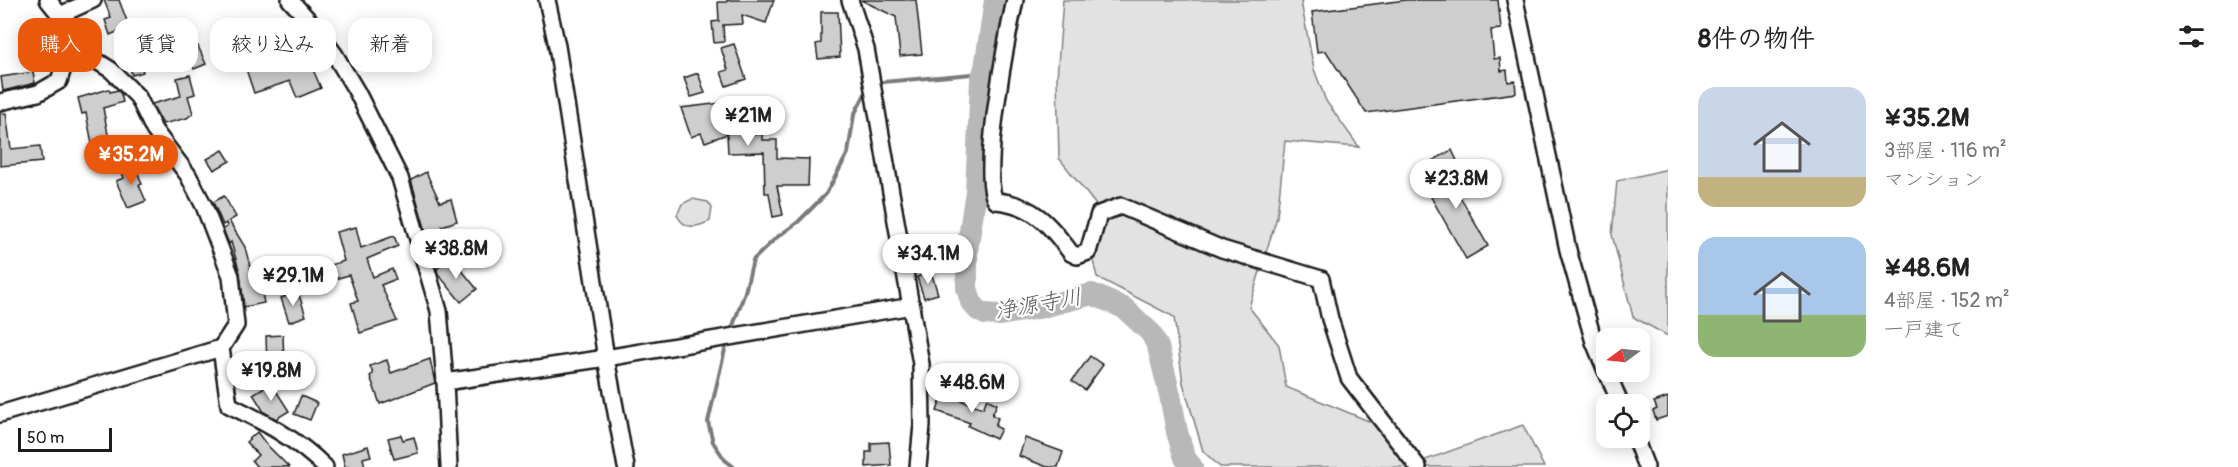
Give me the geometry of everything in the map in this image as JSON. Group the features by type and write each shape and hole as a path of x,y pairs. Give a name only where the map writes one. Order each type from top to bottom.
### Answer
{"street":[{"path":"48,0 62,18"},
{"path":"60,15 93,0"},
{"path":"290,0 313,25 335,55 357,92 400,177 426,259 439,311 449,467"},
{"path":"547,0 557,46 606,358 626,467"},
{"path":"850,0 866,49 921,364 922,425 918,467"},
{"path":"1015,0 996,102 992,195 996,201 1012,202 1037,214 1071,253 1077,256 1088,252 1099,214 1121,206 1222,249 1321,279 1330,319 1349,378 1418,467"},
{"path":"1515,0 1568,250 1596,346"},
{"path":"102,64 111,70 138,97 154,130 188,176 204,206 231,276 236,325 222,348 229,405 276,428 312,453 325,467"},
{"path":"0,102 38,93 59,81 62,72"},
{"path":"445,382 606,358 912,306"},
{"path":"0,414 222,348"},
{"path":"1639,448 1646,467"}],"shaded area":[{"path":"1063,0 1303,0 1301,2 1314,69 1326,101 1359,147 1285,141 1277,217 1249,307 1279,345 1286,387 1376,424 1420,462 1523,425 1544,467 1220,467 1203,451 1183,383 1174,317 1097,277 1092,257 1107,219 1059,158 1057,78"},
{"path":"1668,169 1668,336 1633,317 1612,235 1617,181"},
{"path":"692,199 708,202 712,208 710,221 691,226 680,220 677,215 682,204"}],"building":[{"path":"104,0 119,0 126,18 114,18 114,33 110,35 105,20 111,18"},
{"path":"727,0 774,0 766,23 742,15 743,24 723,25 724,42 714,43 712,22 719,21 718,2 727,2"},
{"path":"861,0 916,0 922,54 900,56 896,17"},
{"path":"1406,0 1498,0 1501,29 1491,30 1494,59 1500,58 1501,71 1507,70 1508,82 1515,81 1516,93 1366,113 1326,51 1317,52 1312,12"},
{"path":"821,12 838,12 840,57 818,59 816,44 821,43"},
{"path":"734,44 746,79 726,86 721,72 728,70 721,48"},
{"path":"198,46 206,64 198,67"},
{"path":"33,72 35,83 3,91 1,77"},
{"path":"247,72 314,72 321,88 297,98 290,81 254,93"},
{"path":"698,73 705,93 691,97 684,78"},
{"path":"190,75 195,94 188,96 193,113 187,118 163,124 152,104 181,96 177,78"},
{"path":"109,89 110,92 118,90 123,102 103,108 113,161 96,164 86,113 82,114 78,98"},
{"path":"738,101 742,135 762,134 762,140 777,140 777,158 809,159 808,186 777,186 783,215 773,217 769,193 765,193 764,152 728,153 727,134 705,142 701,133 691,137 681,108"},
{"path":"6,113 11,149 40,146 42,162 0,166 0,114"},
{"path":"223,150 230,161 214,170 207,159"},
{"path":"1452,150 1458,163 1445,170 1488,246 1466,259 1431,197 1444,189 1430,162"},
{"path":"134,163 142,184 139,185 146,201 128,208 116,181 124,178 120,168"},
{"path":"426,172 440,202 451,199 457,221 442,226 450,242 432,252 411,180"},
{"path":"224,196 236,217 229,221 245,247 253,278 259,277 264,303 244,307 240,273 231,242 229,244 223,229 227,227 226,223 223,225 213,202"},
{"path":"356,227 361,248 394,236 398,246 367,259 373,277 392,269 396,279 381,285 397,321 360,333 351,303 358,301 349,275 288,292 285,278 344,261 336,232"},
{"path":"451,257 477,289 461,302 438,274 437,269"},
{"path":"931,272 938,294 924,298 917,277"},
{"path":"298,292 306,316 289,322 281,298"},
{"path":"283,335 284,364 267,365 266,336"},
{"path":"1090,356 1103,365 1085,390 1072,381"},
{"path":"430,359 435,383 380,404 370,376 373,374 370,366 387,360 391,373"},
{"path":"271,383 289,411 276,419 264,412 253,394"},
{"path":"943,394 983,408 987,399 997,404 992,415 998,418 995,426 1001,429 996,439 968,426 970,423 937,411"},
{"path":"301,396 317,403 310,420 294,414"},
{"path":"1668,397 1668,416 1656,420 1653,411 1657,409 1654,402"},
{"path":"257,432 289,467 257,467 252,461 258,455 246,442"},
{"path":"401,435 403,440 414,437 418,453 394,459 388,438"},
{"path":"1025,438 1063,452 1058,467 1047,467 1019,456"},
{"path":"889,442 891,465 866,467 866,452 871,452 871,443"},
{"path":"368,446 371,456 363,458 365,467 345,467 342,454"}],"waterway":[{"name":"浄源寺川","path":"995,0 985,68 981,80 976,191 967,251 967,288 971,302 985,314 1000,315 1092,294 1124,308 1151,333 1158,347 1177,432 1185,458 1192,467"},
{"path":"878,86 883,82 983,73"},
{"path":"730,334 745,292 753,260 776,238 798,222 826,194 848,153 854,115 864,96 870,92"},
{"path":"727,341 708,422 713,442 725,460 734,467"}]}
